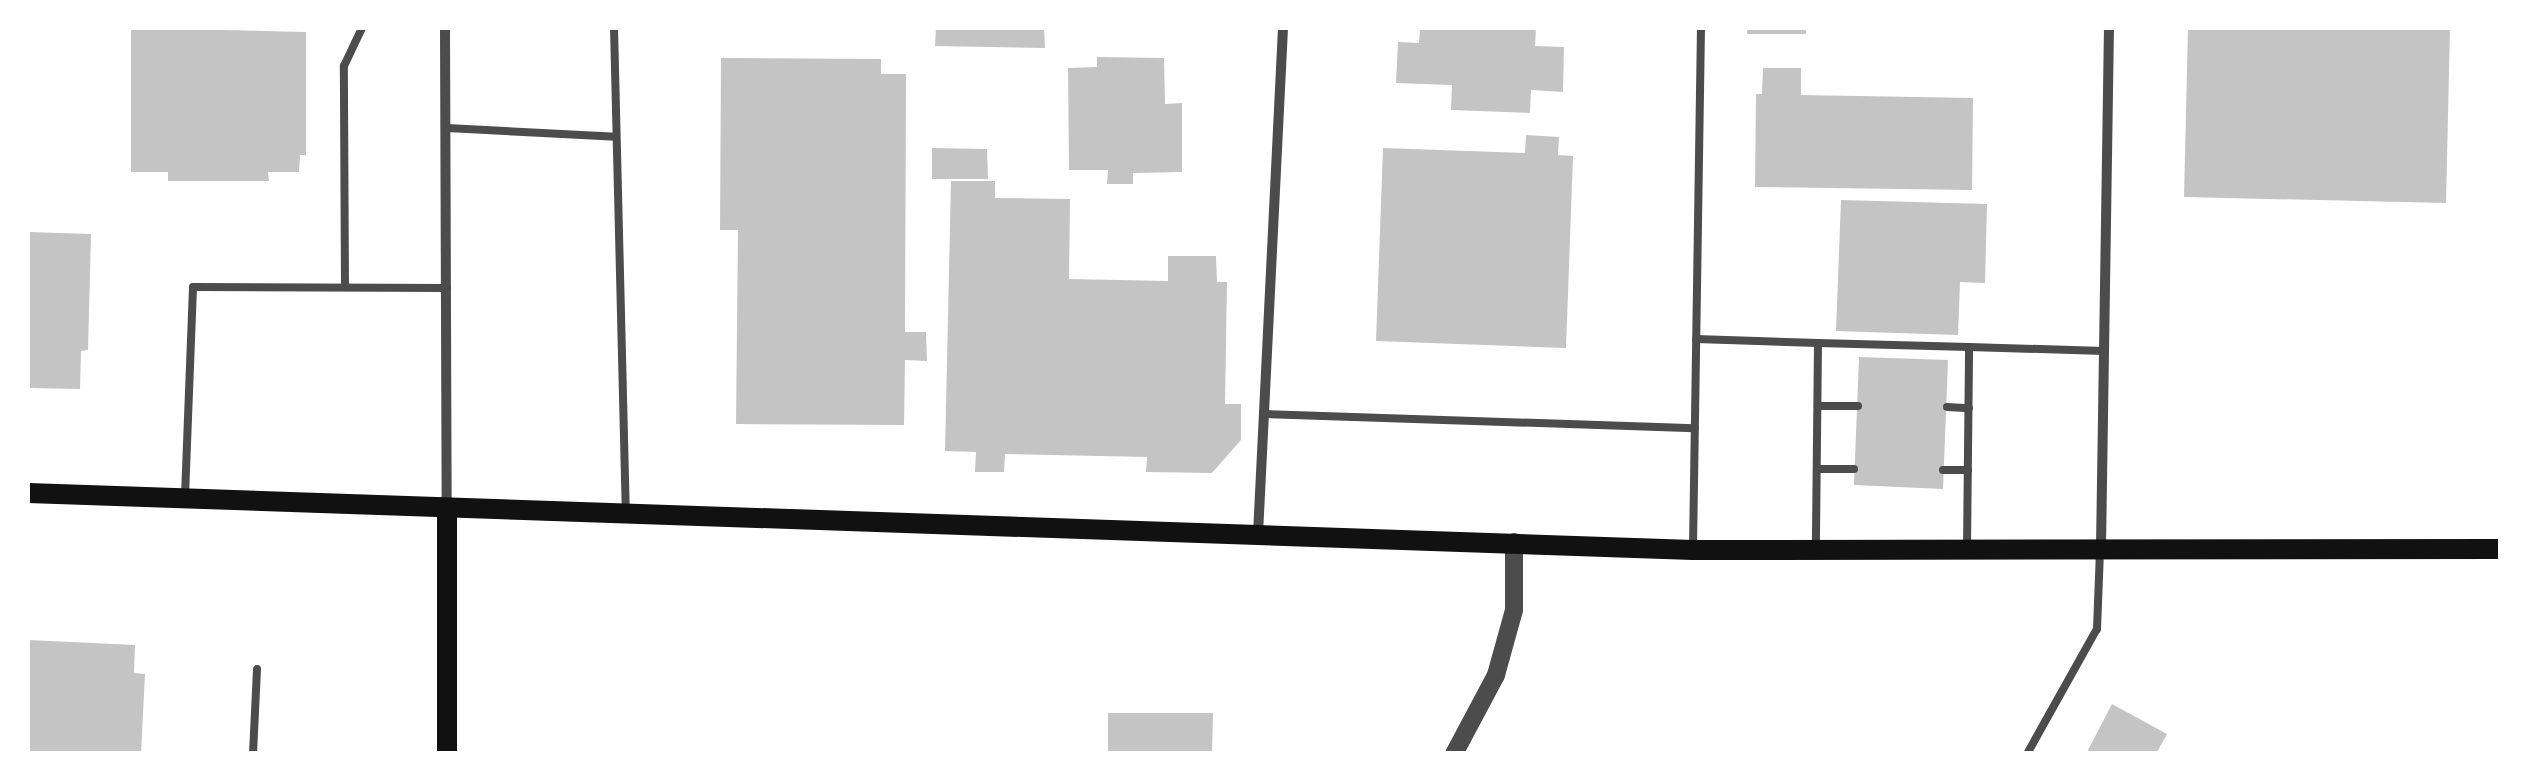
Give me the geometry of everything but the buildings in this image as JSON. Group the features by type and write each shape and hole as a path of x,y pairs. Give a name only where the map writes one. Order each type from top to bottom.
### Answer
{"main road":[{"path":"28,493 447,512 1693,550 2500,549"},
{"path":"447,512 447,754"}],"street":[{"path":"445,28 447,512"},
{"path":"1258,534 1283,28"},
{"path":"2101,547 2109,28"},
{"path":"1454,754 1496,674 1514,610 1514,542"}],"lane":[{"path":"345,287 344,66 362,28"},
{"path":"614,28 626,517"},
{"path":"1693,550 1701,28"},
{"path":"447,128 616,137"},
{"path":"185,500 193,287 447,288"},
{"path":"1696,338 2104,350"},
{"path":"1816,549 1818,343"},
{"path":"1967,548 1969,348"},
{"path":"1818,406 1858,406"},
{"path":"1946,407 1969,408"},
{"path":"1265,414 1696,428"},
{"path":"1817,469 1854,469"},
{"path":"1943,470 1968,470"},
{"path":"2027,754 2097,629 2101,547"},
{"path":"254,754 257,670"}]}
